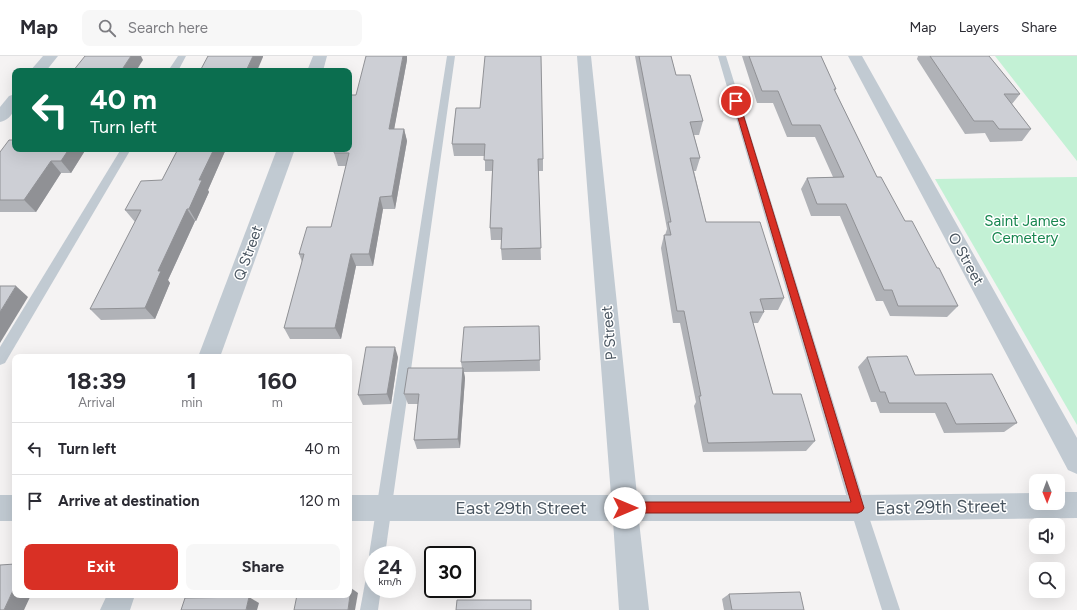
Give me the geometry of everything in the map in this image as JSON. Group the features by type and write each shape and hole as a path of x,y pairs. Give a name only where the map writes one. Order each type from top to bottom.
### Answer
{"street":[{"path":"41,68 51,56"},
{"path":"316,68 320,56"},
{"name":"P Street","path":"584,56 634,610"},
{"name":"O Street","path":"855,56 1077,462"},
{"path":"2,113 12,102"},
{"name":"Q Street","path":"210,354 285,152"},
{"name":"East 29th Street","path":"352,508 858,508 1077,506"},
{"path":"0,508 12,508"},
{"path":"115,610 120,598"}],"lane":[{"path":"175,68 182,56"},
{"path":"378,546 451,56"},
{"path":"722,56 858,508 891,610"},
{"path":"0,359 124,152"},
{"path":"369,610 371,598"}],"green space":[{"path":"995,56 1077,56 1077,161"},
{"name":"Saint James Cemetery","path":"1077,177 1077,425 935,179"}],"building":[{"path":"85,56 131,56 123,68 75,68"},
{"path":"208,56 253,56 247,68 202,68"},
{"path":"366,56 403,56 389,129 404,129 392,196 380,197 369,254 351,254 335,328 284,328 304,254 299,254 307,227 331,227 349,153 334,153 352,152 352,95 356,95"},
{"path":"485,56 541,56 543,159 538,159 541,248 501,249 502,228 490,228 493,160 484,160 485,144 452,144 456,108 480,108"},
{"path":"639,56 671,56 676,75 690,75 703,121 690,122 700,158 690,158 706,222 760,222 784,298 760,299 764,312 750,312 773,394 801,394 815,441 708,443 699,396 701,396 684,311 677,311 664,235 671,235 668,222 671,222"},
{"path":"749,56 821,56 836,89 834,89 877,177 881,177 905,221 912,221 937,268 939,268 958,306 898,306 892,290 884,290 846,204 817,204 807,178 844,177 820,125 792,125 778,91 762,91"},
{"path":"930,56 989,56 1020,94 1004,94 1031,129 999,129 993,121 974,121"},
{"path":"9,140 12,140 12,152 67,152 61,161 51,161 24,200 0,200 0,152"},
{"path":"176,152 213,152 199,180 202,180 189,209 187,209 158,271 161,271 145,308 90,309 141,210 125,210 141,181 162,180"},
{"path":"0,286 16,286 0,312"},
{"path":"539,326 540,360 461,362 464,327"},
{"path":"366,347 395,347 387,394 358,395"},
{"path":"907,356 915,375 992,374 1017,423 956,424 946,403 889,403 885,392 880,392 867,357"},
{"path":"408,368 463,368 458,439 414,440 419,394 404,394"},
{"path":"12,564 12,593 4,610 0,610 0,565"},
{"path":"800,592 804,610 732,610 729,594"},
{"path":"185,598 249,598 246,610 181,610"},
{"path":"296,598 350,598 348,610 294,610"},
{"path":"457,600 531,600 531,610 456,610"}],"route":[{"path":"625,508 858,508 736,101"}]}
